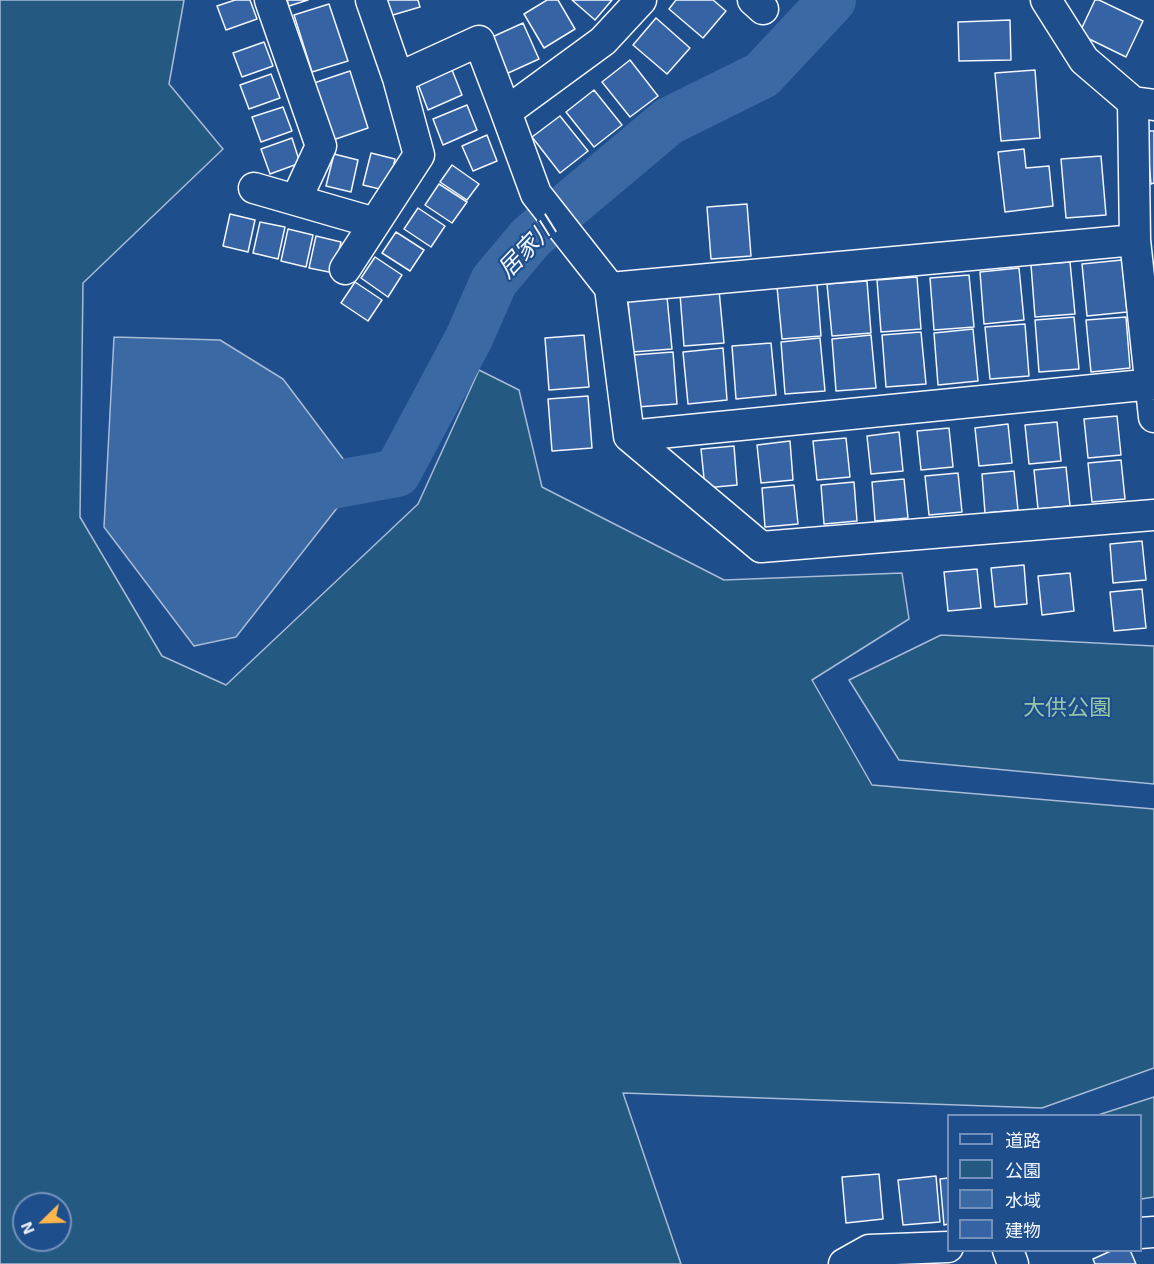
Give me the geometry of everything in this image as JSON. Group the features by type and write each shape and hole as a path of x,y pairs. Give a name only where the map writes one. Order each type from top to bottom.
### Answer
{"street":[{"path":"270,0 321,146 296,200"},
{"path":"345,269 419,155 398,78 371,0"},
{"path":"506,112 603,41 641,0"},
{"path":"1046,0 1084,60 1143,103 1135,240 1154,417"},
{"path":"398,78 479,41 536,195 610,288 629,436 761,547 1154,515"},
{"path":"254,188 375,223"},
{"path":"610,288 1135,240"},
{"path":"629,436 1152,384"},
{"path":"844,1264 869,1250 947,1247"}],"green space":[{"path":"0,0 184,0 169,84 223,149 83,283 80,517 162,656 226,685 418,504 479,370 519,390 542,487 724,580 902,573 909,619 812,680 872,785 1154,809 1154,1068 1042,1108 623,1093 681,1264 0,1264"},
{"name":"大供公園","path":"941,635 1154,646 1154,784 899,760 849,680"},
{"path":"1154,1097 1154,1197 1142,1199 1142,1114 1101,1114"}],"water":[{"path":"114,337 220,340 283,379 359,480 236,637 194,646 104,527"}],"building":[{"path":"235,0 250,0 257,19 226,30 217,6"},
{"path":"287,0 308,0 289,6"},
{"path":"381,0 418,0 420,7 386,17"},
{"path":"547,0 558,0 575,29 544,48 524,14"},
{"path":"572,0 612,0 595,20"},
{"path":"676,0 713,0 726,11 703,38 669,9"},
{"path":"1095,0 1143,21 1126,57 1079,34"},
{"path":"329,4 348,61 312,72 294,15"},
{"path":"656,18 690,48 667,74 633,45"},
{"path":"1010,20 1011,60 959,61 958,22"},
{"path":"523,23 539,59 506,74 490,38"},
{"path":"264,42 273,66 242,77 233,53"},
{"path":"630,60 658,96 630,117 602,82"},
{"path":"452,70 462,95 428,110 418,84"},
{"path":"1035,70 1040,138 1001,141 995,73"},
{"path":"350,71 368,128 333,140 314,83"},
{"path":"271,74 280,98 249,109 240,85"},
{"path":"594,90 622,125 594,147 566,112"},
{"path":"467,105 477,130 443,145 433,119"},
{"path":"283,107 292,131 261,142 252,117"},
{"path":"560,116 588,151 560,173 532,137"},
{"path":"1146,131 1154,131 1154,183 1151,184"},
{"path":"487,135 497,161 473,171 462,146"},
{"path":"292,138 300,163 270,174 261,149"},
{"path":"1024,149 1026,168 1049,166 1053,206 1005,212 998,152"},
{"path":"371,153 395,159 388,191 363,185"},
{"path":"334,154 358,160 351,192 326,186"},
{"path":"1101,156 1106,215 1066,218 1061,159"},
{"path":"452,165 479,184 467,200 440,182"},
{"path":"439,184 467,202 452,223 425,205"},
{"path":"747,204 751,256 711,259 707,207"},
{"path":"418,208 445,226 431,247 404,229"},
{"path":"230,214 255,220 248,252 223,246"},
{"path":"260,222 285,227 278,259 253,253"},
{"path":"288,229 313,235 306,267 281,261"},
{"path":"396,232 424,250 410,271 382,253"},
{"path":"316,236 341,242 334,273 309,268"},
{"path":"375,257 402,275 388,297 361,278"},
{"path":"1122,260 1127,312 1087,316 1082,264"},
{"path":"1070,262 1075,314 1035,317 1031,265"},
{"path":"1019,268 1024,320 984,324 980,272"},
{"path":"969,275 974,327 934,330 930,278"},
{"path":"917,277 921,329 881,332 877,280"},
{"path":"867,281 871,333 832,336 827,284"},
{"path":"355,282 382,300 368,321 341,303"},
{"path":"817,284 821,336 782,339 777,287"},
{"path":"719,290 724,343 684,346 680,294"},
{"path":"667,297 672,349 632,352 628,300"},
{"path":"1074,317 1079,369 1039,372 1035,320"},
{"path":"1126,317 1130,368 1091,372 1086,320"},
{"path":"1025,324 1029,376 990,379 985,327"},
{"path":"973,329 978,381 938,385 934,333"},
{"path":"921,332 926,384 886,387 882,335"},
{"path":"584,335 589,387 549,390 545,338"},
{"path":"871,335 876,388 836,391 832,339"},
{"path":"820,338 825,391 785,394 781,342"},
{"path":"771,343 776,395 736,399 732,346"},
{"path":"723,348 727,400 688,404 683,352"},
{"path":"673,352 677,404 637,407 633,355"},
{"path":"588,396 592,448 552,451 548,399"},
{"path":"1117,416 1121,455 1088,458 1084,419"},
{"path":"1057,422 1061,461 1029,464 1025,425"},
{"path":"1008,424 1012,463 979,466 975,428"},
{"path":"949,428 953,467 921,470 917,431"},
{"path":"899,432 903,471 871,474 867,436"},
{"path":"846,438 850,477 817,480 813,441"},
{"path":"790,441 793,480 761,483 757,445"},
{"path":"734,446 737,485 705,488 701,449"},
{"path":"1121,460 1125,499 1092,502 1088,463"},
{"path":"1066,467 1070,506 1038,509 1034,470"},
{"path":"1014,471 1018,510 985,513 982,474"},
{"path":"958,473 962,512 929,515 925,476"},
{"path":"904,479 908,518 875,521 872,482"},
{"path":"854,482 857,521 824,524 821,485"},
{"path":"794,485 798,524 765,527 762,488"},
{"path":"1142,541 1146,580 1113,583 1110,544"},
{"path":"1024,565 1027,604 995,607 991,568"},
{"path":"977,569 981,608 948,611 944,572"},
{"path":"1070,573 1074,611 1042,615 1038,576"},
{"path":"1142,589 1146,628 1114,631 1110,592"},
{"path":"879,1174 883,1219 846,1223 842,1177"},
{"path":"936,1176 940,1222 903,1225 898,1180"},
{"path":"947,1178 947,1224 944,1225 940,1179"},
{"path":"1109,1252 1131,1252 1136,1264 1095,1264 1093,1259"}],"waterway":[{"name":"居家川","path":"295,492 397,473 469,338 494,281 531,237 669,121 762,75 832,0"}]}
